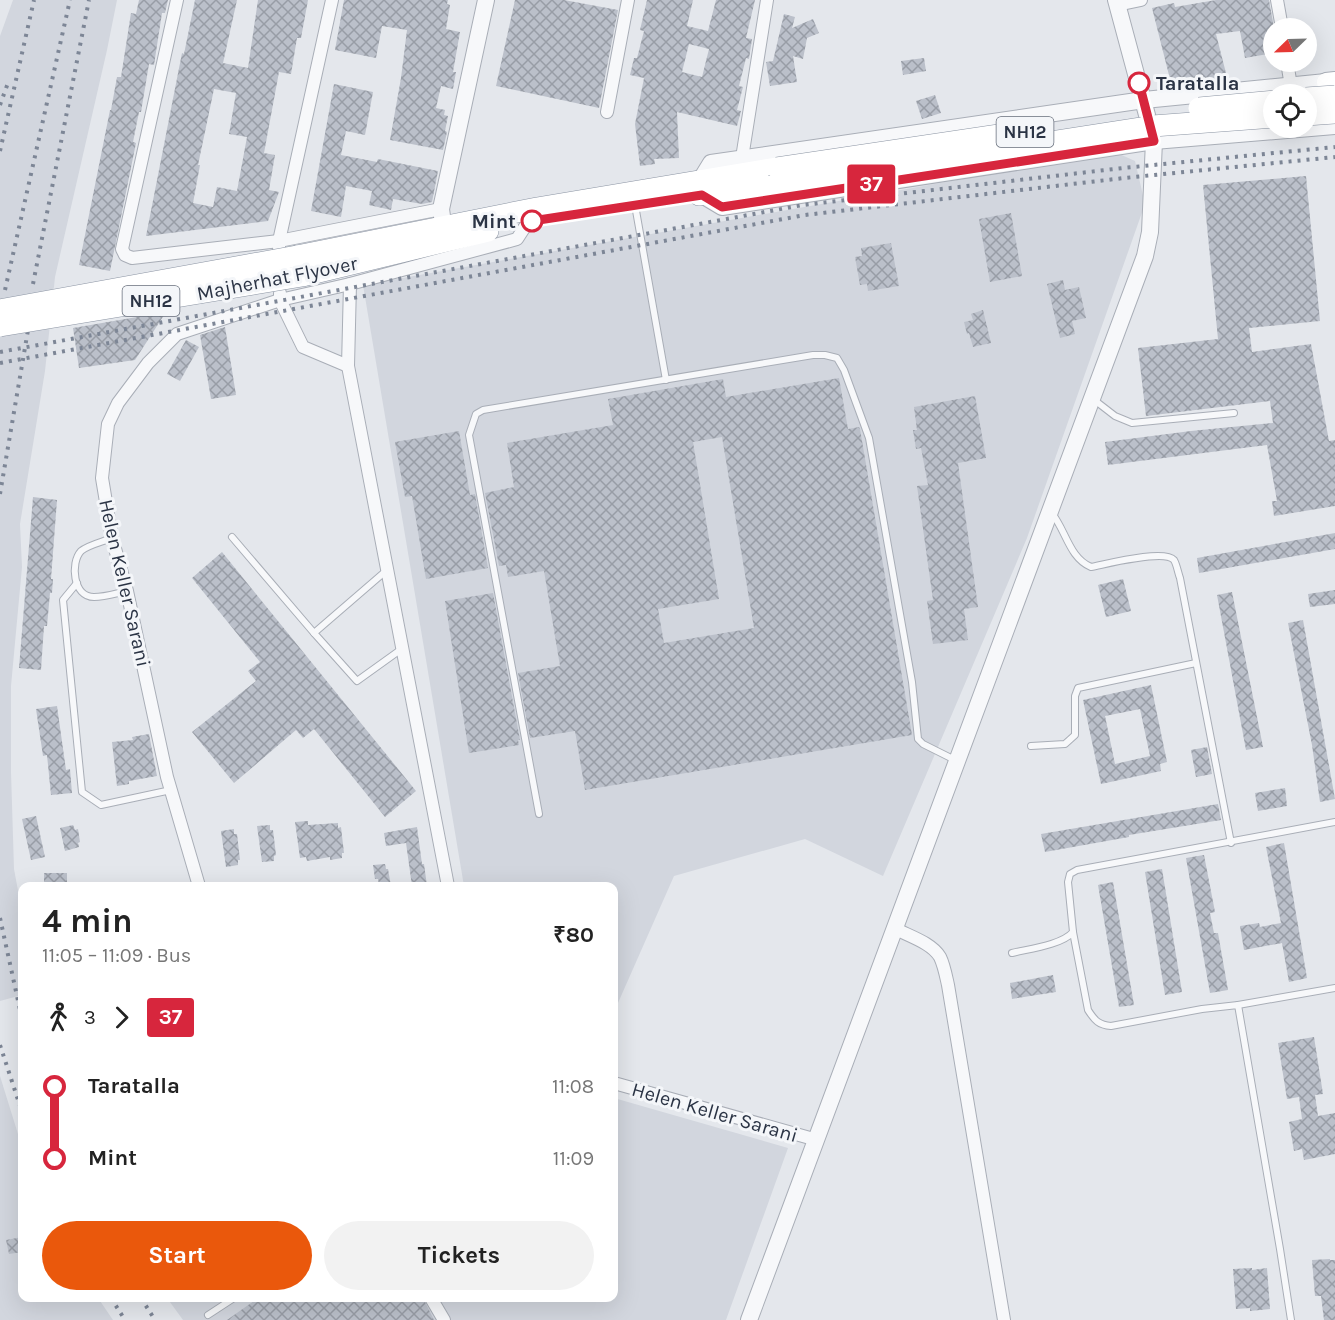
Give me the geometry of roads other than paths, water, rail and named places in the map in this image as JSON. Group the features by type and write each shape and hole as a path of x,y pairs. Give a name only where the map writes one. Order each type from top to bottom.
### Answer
{"highway":[{"path":"1317,89 1332,86"},
{"name":"NH12","path":"443,226 537,208 773,177 1158,112 1263,102"},
{"path":"1317,114 1335,113"},
{"name":"NH12","path":"773,177 1153,126 1263,118"},
{"name":"NH12","path":"443,226 528,222 635,205 701,188"},
{"name":"Majherhat Flyover","path":"0,326 300,266 443,226"},
{"name":"Majherhat Flyover","path":"0,310 300,266"}],"main road":[{"path":"1332,86 1335,123"}],"street":[{"path":"177,0 122,249 125,255 132,258 279,241 443,226 486,0"},
{"path":"332,0 279,241 280,300 303,347 348,366"},
{"path":"608,112 628,0"},
{"path":"742,158 767,0"},
{"path":"749,1320 818,1140 1145,256 1150,222 1154,141 1116,3 1141,0"},
{"path":"1277,0 1280,18"},
{"path":"1263,94 1144,100 711,163 701,188 722,207 1154,141 1335,123"},
{"name":"Helen Keller Sarani","path":"198,882 171,790 127,591 112,538 102,478 108,424 118,403 148,363 177,334 280,300 350,284 517,239 528,222"},
{"path":"350,284 348,366 447,882"},
{"path":"896,929 935,951 941,958 948,985 1004,1320"},
{"name":"Helen Keller Sarani","path":"618,1084 818,1140"},
{"path":"433,1302 444,1320"}],"lane":[{"path":"635,205 666,380"},
{"path":"539,814 469,435 476,414 483,410 813,355 837,358 848,379 869,438 912,682 918,739 958,761"},
{"path":"1092,398 1115,416 1132,423 1234,413"},
{"path":"1050,511 1059,522 1076,556 1082,563 1091,567 1167,555 1174,561 1180,578 1231,843"},
{"path":"232,537 357,681 403,648"},
{"path":"112,538 83,549 76,558 77,583 87,596 94,597 127,591"},
{"path":"314,633 387,570"},
{"path":"77,583 63,600 82,792 100,805 171,790"},
{"path":"1031,746 1065,744 1075,735 1075,696 1078,688 1196,663"},
{"path":"1335,822 1077,870 1070,874 1068,882 1073,932 1088,1010 1094,1020 1101,1025 1112,1026 1335,988"},
{"path":"1012,953 1058,942 1068,938 1073,932"},
{"path":"1238,1005 1291,1320"},
{"path":"208,1315 228,1302"}],"railway":[{"path":"0,151 34,0"},
{"path":"5,290 70,0"},
{"path":"33,284 89,0"},
{"path":"0,105 9,80"},
{"path":"0,352 803,205 1123,168 1335,147"},
{"path":"0,363 805,215 1124,178 1335,157"},
{"path":"0,494 28,330"},
{"path":"0,918 18,1001"},
{"path":"0,1045 18,1100"},
{"path":"114,1302 125,1320"},
{"path":"144,1302 155,1320"}],"place":[{"name":"Taratalla","path":"1139,83"},
{"name":"Mint","path":"532,221"}]}
